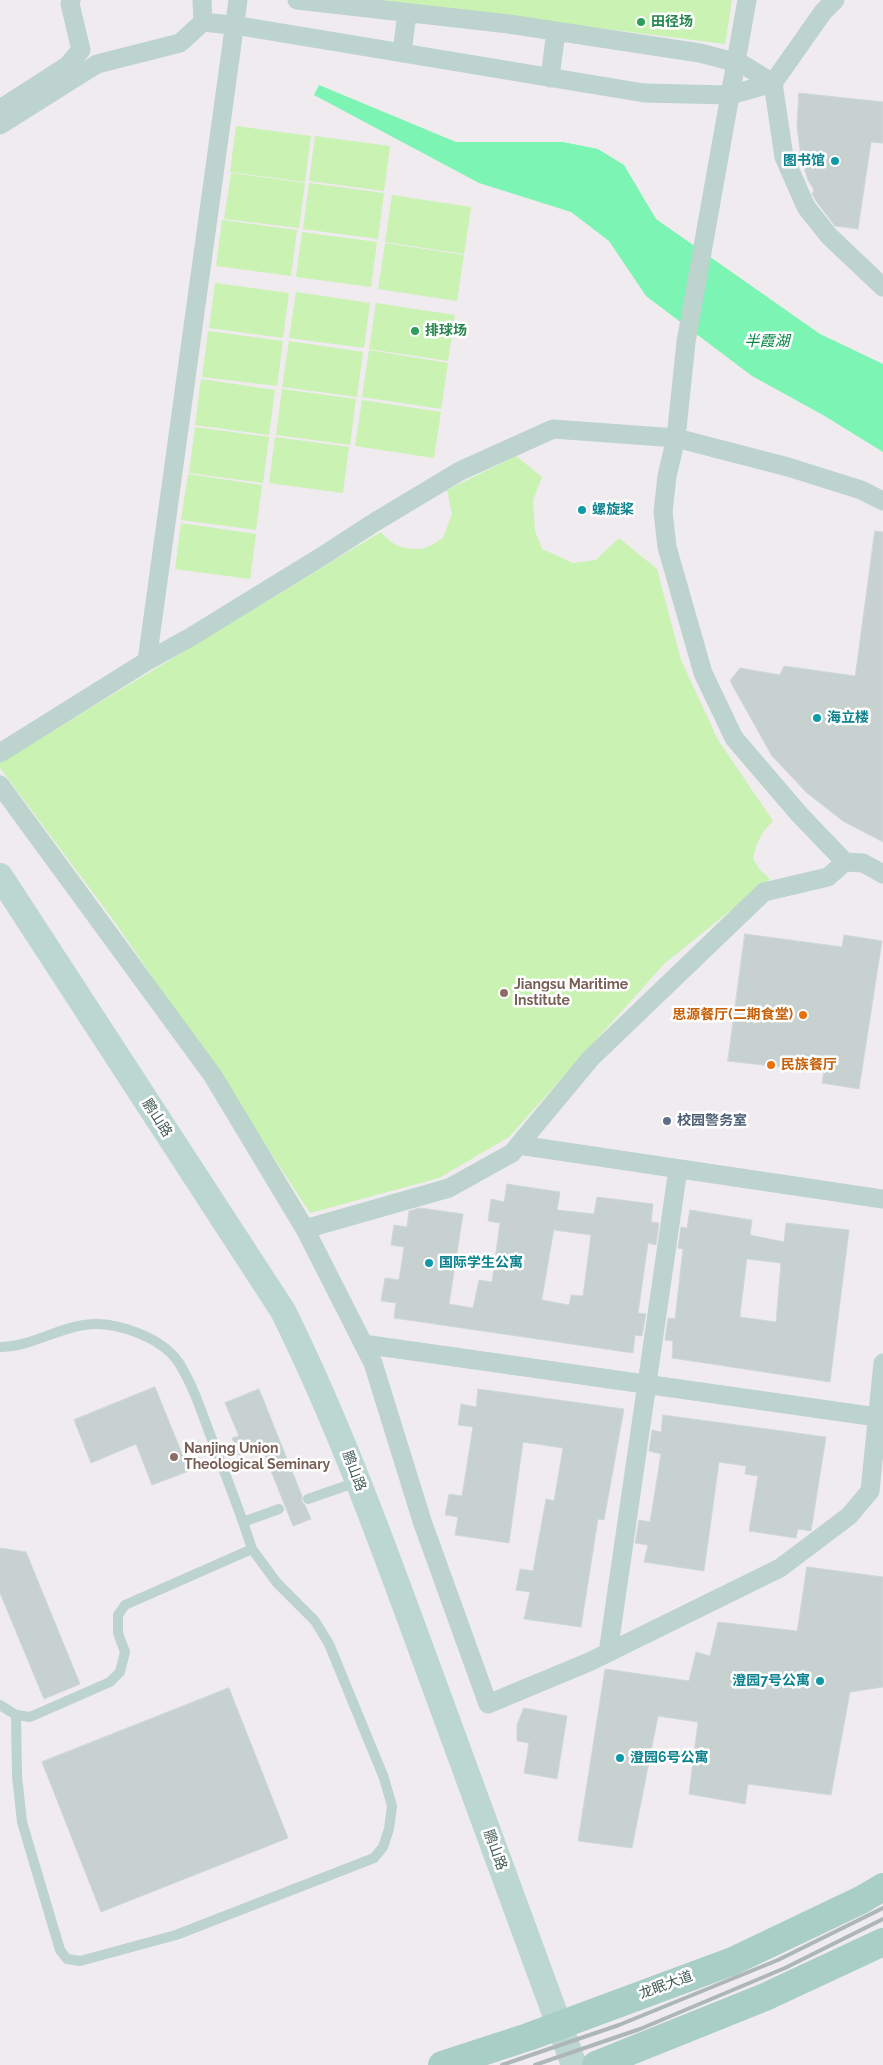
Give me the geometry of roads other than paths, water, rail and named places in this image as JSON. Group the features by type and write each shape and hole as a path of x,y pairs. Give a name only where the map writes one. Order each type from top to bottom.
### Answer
{"main road":[{"name":"龙眠大道","path":"442,2065 559,2025 733,1961 861,1900 883,1887"},
{"path":"596,2065 765,1997 883,1942"}],"street":[{"path":"0,109 68,66 81,50 70,4 71,0"},
{"path":"202,0 203,22"},
{"path":"147,661 238,0"},
{"path":"297,0 509,24 700,53 742,64 773,83"},
{"path":"746,0 686,342 676,438 667,476 663,512 669,555 702,673 734,738 800,814 845,862"},
{"path":"0,125 97,64 180,43 203,22 234,25 644,93 730,95 773,83 823,12 835,0"},
{"path":"402,53 407,13"},
{"path":"550,78 556,32"},
{"path":"773,83 784,157 806,207 830,236 883,287"},
{"path":"0,753 147,661 189,638 460,471 553,429 676,438 798,470 861,490 883,502"},
{"path":"0,785 213,1076 305,1229 373,1363 422,1521 488,1704 608,1653 780,1568 849,1516 877,1492 877,1417 883,1363"},
{"path":"305,1229 449,1188 512,1153 591,1058 764,892 828,877 845,862 863,862 883,874"},
{"name":"鹏山路","path":"0,876 283,1311 311,1368 358,1482 574,2065"},
{"path":"519,1145 883,1199"},
{"path":"608,1653 678,1169"},
{"path":"363,1344 877,1417"}],"lane":[{"path":"0,1347 32,1342 84,1324 111,1324 139,1333 161,1346 178,1362 195,1395 252,1549 277,1583 315,1621 329,1644 384,1778 392,1806 389,1829 383,1847 374,1858 357,1866 176,1935 80,1961 67,1959 60,1950 22,1822 17,1776 16,1715"},
{"path":"308,1499 358,1482"},
{"path":"243,1522 279,1509"},
{"path":"0,1705 16,1715 30,1717 110,1682 120,1672 125,1652 118,1633 118,1615 126,1605 252,1549"}],"water":[{"name":"半霞湖","path":"319,85 456,142 563,142 598,149 624,165 656,219 820,334 883,364 883,452 823,415 752,376 646,296 609,241 571,212 479,183 314,95"}],"railway":[{"path":"502,2065 619,2025 778,1960 883,1908"},
{"path":"535,2065 640,2029 785,1968 883,1919"}],"place":[{"name":"田径场","path":"641,22"},
{"name":"图书馆","path":"835,161"},
{"name":"排球场","path":"415,331"},
{"name":"螺旋桨","path":"582,510"},
{"name":"海立楼","path":"817,718"},
{"name":"Jiangsu Maritime Institute","path":"504,993"},
{"name":"思源餐厅(二期食堂)","path":"803,1015"},
{"name":"民族餐厅","path":"771,1065"},
{"name":"校园警务室","path":"667,1121"},
{"name":"国际学生公寓","path":"429,1263"},
{"name":"Nanjing Union Theological Seminary","path":"174,1457"},
{"name":"澄园7号公寓","path":"820,1681"},
{"name":"澄园6号公寓","path":"620,1758"}]}
